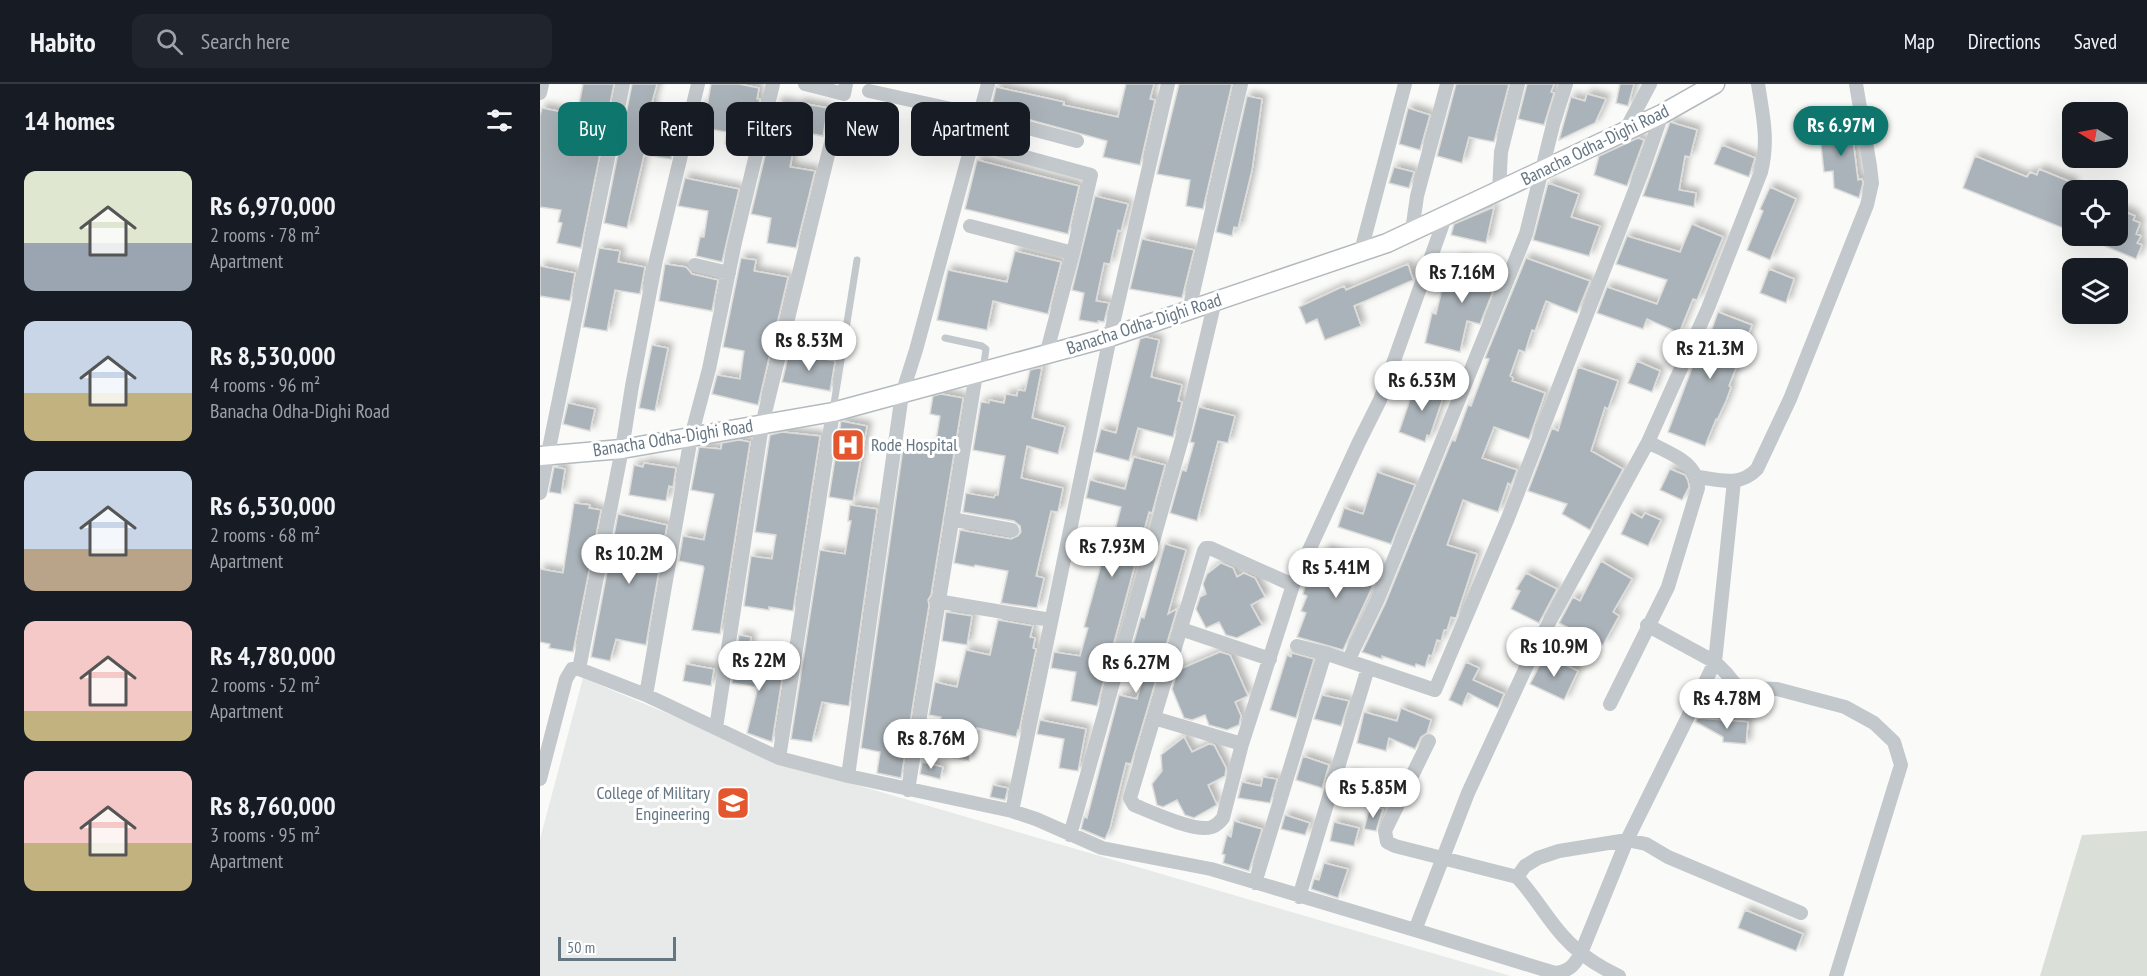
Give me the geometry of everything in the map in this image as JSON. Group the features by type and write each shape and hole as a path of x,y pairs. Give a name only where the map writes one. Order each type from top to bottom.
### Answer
{"street":[{"path":"540,93 542,84"},
{"path":"540,493 543,456 623,84"},
{"path":"579,669 656,260 698,84"},
{"path":"646,694 691,437 709,369 772,84"},
{"path":"805,84 844,94 846,84"},
{"path":"983,102 988,84"},
{"path":"1012,811 1110,337 1168,84"},
{"path":"1190,310 1241,84"},
{"path":"1361,251 1405,84"},
{"path":"1412,231 1417,195 1448,84"},
{"path":"1499,191 1501,152 1518,84"},
{"path":"1348,661 1377,601 1526,234 1553,125 1566,84"},
{"path":"1625,131 1650,84"},
{"name":"Banacha Odha-Dighi Road","path":"543,456 622,448 832,412 1110,337 1361,251 1412,231 1662,114 1715,84"},
{"path":"1415,930 1468,793 1534,650 1648,442 1708,308 1761,172 1766,153 1758,84"},
{"path":"1698,477 1734,481 1748,478 1757,469 1790,399 1867,205 1872,183 1856,84"},
{"path":"869,91 919,102"},
{"path":"1297,646 1325,653 1435,690 1508,518 1642,172 1662,114"},
{"path":"1030,129 1077,141"},
{"path":"716,728 762,425 828,156"},
{"path":"848,776 902,394 968,156"},
{"path":"1022,156 1091,175 1046,355"},
{"path":"1293,585 1206,548 1130,798 1131,803 1199,828 1210,828 1223,818 1242,744 1293,585 1380,400 1446,215"},
{"path":"970,226 1073,253"},
{"path":"695,265 729,273"},
{"path":"1070,835 1185,428 1215,301"},
{"path":"908,790 951,519 979,373"},
{"path":"779,758 832,412"},
{"path":"1610,704 1673,574 1698,488 1698,477 1692,467 1648,442"},
{"path":"540,779 566,679 572,669 579,669 646,694 779,758 908,790 1012,811 1102,848 1210,870 1555,973 1565,971 1575,965 1581,954 1627,840 1715,662 1734,481"},
{"path":"951,519 1012,530"},
{"path":"938,601 1051,621"},
{"path":"1647,625 1715,662 1735,684 1745,688 1777,689 1845,707 1874,723 1894,742 1901,765 1836,976"},
{"path":"1180,629 1270,659"},
{"path":"1255,883 1325,653"},
{"path":"1299,897 1368,668"},
{"path":"1154,718 1242,744"},
{"path":"1429,741 1385,831 1387,842 1517,877 1562,935 1581,954 1598,966 1619,976"},
{"path":"1517,877 1525,866 1538,858 1559,851 1627,840 1646,844 1668,857 1801,913"}],"lane":[{"path":"832,412 857,260"},
{"path":"945,338 982,346 986,350 979,373"}],"shaded area":[{"name":"College of Military Engineering","path":"583,678 795,767 1511,976 540,976 540,839"},
{"path":"2147,831 2147,976 2040,976 2082,835"}],"building":[{"path":"583,84 614,84 610,102 580,102"},
{"path":"632,84 657,84 652,102 639,102 639,156 644,156 627,228 604,223 617,156 627,156 627,109"},
{"path":"711,84 739,84 759,88 757,99 760,99 759,102 726,102 726,132 714,130 714,102 708,102"},
{"path":"1126,84 1154,84 1150,99 1155,100 1140,165 1103,157 1107,141 1030,120 1030,102 993,102 996,87 1118,117"},
{"path":"1179,84 1232,84 1203,209 1186,206 1190,180 1157,174"},
{"path":"1456,84 1509,84 1494,142 1469,137 1462,163 1437,156"},
{"path":"1527,84 1554,84 1551,92 1554,93 1544,125 1518,119"},
{"path":"1620,84 1634,84 1628,106 1616,103"},
{"path":"1587,94 1606,99 1595,123 1559,140 1571,97 1585,101"},
{"path":"1247,96 1262,99 1252,170 1238,228 1234,227 1232,236 1216,232"},
{"path":"813,105 825,107 823,136 813,134"},
{"path":"542,108 558,111 558,156 600,156 581,248 557,243 562,223 558,222 561,210 540,207 540,116"},
{"path":"1408,108 1430,115 1420,150 1399,144"},
{"path":"1670,122 1697,130 1690,157 1685,156 1679,190 1696,193 1694,207 1643,196"},
{"path":"1854,123 1856,140 1853,140 1858,180 1862,179 1863,183 1859,198 1834,188 1833,171 1824,172 1819,127"},
{"path":"1638,138 1644,140 1627,186 1594,175 1599,156"},
{"path":"1722,145 1755,158 1749,177 1714,164"},
{"path":"651,156 672,156 671,159"},
{"path":"765,156 792,156 790,167 815,171 796,248 767,243 771,218 751,214"},
{"path":"1975,156 2027,177 2030,172 2037,175 2039,169 2066,180 2062,180 2062,228 1963,188"},
{"path":"977,160 1079,186 1068,234 965,209"},
{"path":"1394,167 1414,172 1409,188 1389,183"},
{"path":"685,178 739,189 722,262 696,256 700,237 704,237 708,211 678,206"},
{"path":"1548,183 1579,194 1571,217 1600,226 1589,256 1533,240"},
{"path":"1770,187 1796,199 1770,260 1747,250 1763,211 1760,209"},
{"path":"1095,196 1128,204 1121,231 1118,230 1110,264 1104,263 1096,301 1109,303 1104,322 1098,321 1098,323 1079,320 1084,293 1072,290"},
{"path":"1494,207 1486,243 1451,235 1454,224"},
{"path":"2128,213 2135,216 2133,220 2140,223 2136,234 2141,236 2137,243 2142,245 2136,259 2105,246 2128,246"},
{"path":"1692,224 1723,237 1697,300 1693,299 1679,333 1647,319 1643,329 1597,313 1607,287 1657,304 1667,280 1616,264 1627,236 1680,252"},
{"path":"1142,239 1194,250 1182,298 1130,289"},
{"path":"599,248 620,251 618,262 645,267 640,294 615,290 607,331 583,327"},
{"path":"1015,251 1061,262 1048,314 993,301 987,330 937,320 948,270 1007,282"},
{"path":"741,258 756,260 754,271 788,277 758,405 712,394 717,375 740,379 744,351 723,347"},
{"path":"1526,258 1590,281 1577,313 1546,301 1535,331 1532,330 1525,352 1519,350 1510,376 1513,378 1512,381 1545,393 1529,439 1494,427 1482,458 1517,470 1511,485 1508,483 1498,512 1463,500 1447,545 1477,554 1456,618 1451,617 1447,630 1444,630 1441,641 1437,640 1432,656 1429,655 1425,667 1416,664 1415,667 1362,652 1385,604 1452,440 1455,441 1468,405 1471,406 1489,359 1485,358"},
{"path":"1458,259 1501,271 1480,324 1467,321 1460,352 1425,343 1432,313 1436,314 1443,285 1450,287"},
{"path":"665,264 686,267 692,274 718,280 712,311 659,301"},
{"path":"1408,264 1413,280 1354,306 1361,326 1325,340 1317,319 1306,324 1299,307 1344,286 1346,290"},
{"path":"540,266 575,273 570,301 540,296"},
{"path":"1769,269 1794,279 1786,303 1760,293"},
{"path":"1718,312 1752,325 1729,386 1731,387 1726,401 1705,446 1668,432 1698,352 1704,338 1708,340"},
{"path":"1146,337 1159,340 1151,377 1182,385 1178,401 1182,402 1173,437 1138,428 1129,461 1095,452 1101,429 1116,433 1140,339"},
{"path":"652,345 668,348 655,411 639,408"},
{"path":"789,353 835,361 830,391 782,382"},
{"path":"1637,361 1660,371 1652,392 1628,383"},
{"path":"1042,367 1032,418 1065,427 1058,454 1027,446 1021,478 1063,488 1058,512 1051,511 1036,576 1044,578 1037,608 1001,603 1008,571 954,563 960,530 1011,539 1021,532 1020,526 1014,521 963,512 966,493 994,498 998,495 1005,456 973,450 981,402 989,403 989,400 1004,403 1006,394 1017,396 1018,390 1025,391 1030,370"},
{"path":"1578,367 1618,381 1608,409 1605,407 1591,451 1623,469 1590,530 1562,514 1567,504 1528,491 1552,428 1558,431"},
{"path":"1416,382 1445,392 1430,436 1427,435 1425,442 1399,432"},
{"path":"941,394 963,398 931,595 928,600 901,778 877,773 880,752 861,748 903,448 930,453 931,447 935,447 940,416 930,414 933,396"},
{"path":"568,403 595,409 590,431 563,424"},
{"path":"1199,407 1235,416 1228,443 1218,441 1197,521 1170,513 1182,470 1186,471 1194,443 1190,442"},
{"path":"841,421 867,426 853,501 829,497"},
{"path":"782,432 820,436 793,611 744,606 751,556 772,559 776,535 755,532 770,435"},
{"path":"739,440 750,442 720,634 692,630 704,568 679,561 683,536 704,540 714,494 691,490 699,447 721,449 722,443"},
{"path":"1134,457 1165,465 1152,513 1149,512 1097,706 1071,701 1076,672 1051,668 1054,652 1080,656 1088,628 1084,627 1101,565 1106,553 1109,554 1121,507 1086,498 1090,480 1125,489"},
{"path":"644,463 676,468 673,487 669,486 666,501 629,495 634,465 643,467"},
{"path":"554,467 565,469 561,494 549,492"},
{"path":"1670,469 1685,475 1688,481 1689,487 1682,500 1660,490"},
{"path":"1377,472 1415,485 1391,544 1338,527 1344,508 1363,514"},
{"path":"574,503 590,505 589,508 601,510 573,652 549,648 550,644 540,642 540,569 563,573"},
{"path":"850,505 877,509 849,706 822,702 812,742 791,739 820,550 845,554 851,521 848,521"},
{"path":"1631,512 1642,518 1645,513 1661,520 1648,546 1621,534"},
{"path":"618,514 667,525 646,645 616,639 610,661 591,657"},
{"path":"1165,544 1186,550 1168,614 1177,609 1131,764 1126,763 1110,828 1105,839 1081,829 1084,817 1087,818 1119,695 1137,699 1147,663 1129,658 1141,617 1144,618"},
{"path":"1325,549 1381,568 1343,650 1297,637 1306,613 1301,611 1307,596 1303,594 1306,583 1313,585"},
{"path":"1601,561 1632,579 1613,612 1619,616 1603,645 1559,623 1573,597 1580,601"},
{"path":"1221,563 1233,568 1237,577 1244,573 1255,578 1265,597 1251,605 1262,625 1237,638 1226,635 1219,622 1206,628 1196,609 1200,597 1206,594 1203,584 1207,574"},
{"path":"1526,573 1557,589 1539,623 1511,609 1520,591 1516,589"},
{"path":"946,612 972,616 967,645 942,641"},
{"path":"998,620 1033,626 1030,637 1035,638 1033,648 1036,649 1019,731 1016,737 977,728 969,761 941,755 944,740 937,738 941,717 929,715 935,682 957,687 966,650 990,655"},
{"path":"739,635 751,637 746,667 783,673 772,742 747,733 758,687 732,683"},
{"path":"1220,652 1230,655 1248,696 1235,702 1241,716 1239,725 1227,730 1209,725 1205,715 1192,720 1184,718 1172,689 1178,670"},
{"path":"1292,653 1314,659 1296,718 1270,710 1287,655 1291,657"},
{"path":"1545,655 1578,671 1564,700 1530,684"},
{"path":"1466,662 1479,668 1473,680 1504,694 1498,708 1468,693 1462,706 1449,700"},
{"path":"686,664 714,669 711,686 683,681"},
{"path":"1322,695 1349,701 1341,726 1314,719"},
{"path":"1401,708 1431,720 1427,733 1421,737 1415,749 1389,738 1386,751 1357,743 1364,712 1397,721"},
{"path":"1697,718 1748,722 1746,744 1723,742 1723,737 1696,722"},
{"path":"1040,720 1086,729 1078,771 1059,768 1064,739 1037,734"},
{"path":"1184,737 1192,752 1209,744 1214,745 1226,768 1225,776 1208,785 1217,805 1194,818 1185,815 1177,800 1163,807 1157,805 1152,784 1162,771 1161,755"},
{"path":"1303,756 1329,765 1322,788 1296,780"},
{"path":"922,762 943,767 940,779 920,774"},
{"path":"1349,775 1377,782 1373,796 1346,789"},
{"path":"1263,777 1277,779 1270,803 1238,798 1242,782 1261,786"},
{"path":"993,785 1008,788 1005,800 990,797"},
{"path":"1370,806 1383,809 1376,831 1364,829"},
{"path":"1285,815 1310,823 1305,835 1281,829"},
{"path":"1234,821 1262,829 1249,871 1223,863 1225,855 1222,854 1227,835 1231,837"},
{"path":"1334,822 1359,828 1354,846 1330,841"},
{"path":"1324,863 1348,869 1338,898 1311,889 1314,879 1319,880"},
{"path":"1745,910 1803,934 1796,951 1738,928"}],"place":[{"name":"Rode Hospital","path":"848,445"},
{"name":"College of Military Engineering","path":"733,803"}]}
